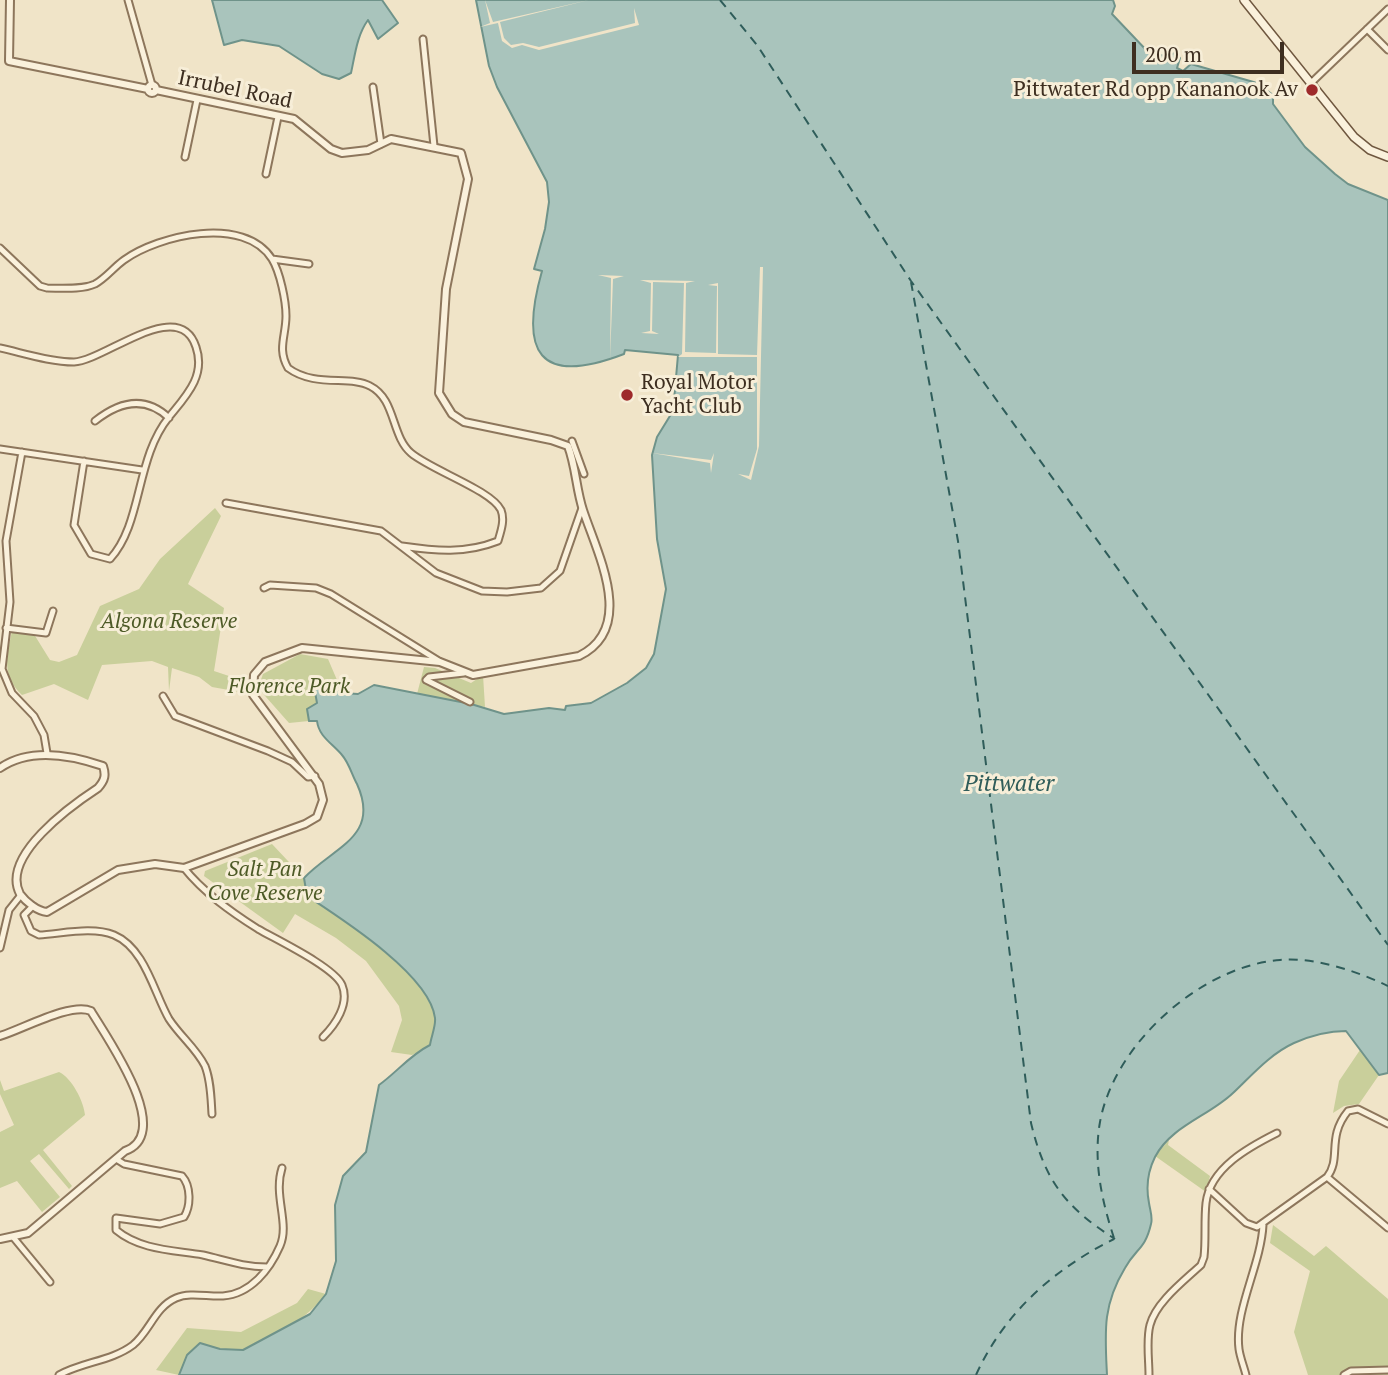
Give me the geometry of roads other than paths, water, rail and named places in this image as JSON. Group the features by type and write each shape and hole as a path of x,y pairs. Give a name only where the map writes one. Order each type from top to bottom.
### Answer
{"main road":[{"path":"1244,0 1359,141 1375,153 1388,157"}],"street":[{"path":"9,61 10,0"},
{"path":"128,0 152,88"},
{"path":"1311,83 1388,9"},
{"path":"1367,29 1388,50"},
{"path":"423,39 434,146"},
{"name":"Irrubel Road","path":"0,60 152,88 197,100 294,119 331,149 342,153 353,154 391,139 461,153 468,178 446,289 439,393 452,414 464,422 568,446 582,508"},
{"path":"373,87 381,145"},
{"path":"185,157 197,100"},
{"path":"266,174 278,117"},
{"path":"0,248 40,286 47,288 93,285 143,249 206,231 234,234 261,248 272,260 286,316 281,349 288,368 320,380 369,385 384,398 409,451 443,474 484,494 500,509 503,522 498,541 478,549 445,552 402,546"},
{"path":"272,260 309,264"},
{"path":"0,348 75,362 153,329 175,327 186,332 195,342 199,363 196,379 169,418 142,470 130,525 119,550 110,559 103,560 91,554 74,525 84,461"},
{"path":"95,421 118,406 133,402 144,403 169,418"},
{"path":"572,441 583,463 584,474"},
{"path":"0,449 142,470"},
{"path":"22,452 6,541 10,602 2,657 5,682 34,716 44,735 47,753"},
{"path":"226,503 381,531 436,573 482,592 541,588 560,571 582,508"},
{"path":"264,588 270,585 316,589 331,594 440,662 473,675 579,656 590,651 601,638 608,616 609,592 599,549 582,508"},
{"path":"6,628 46,633 53,611"},
{"path":"0,768 47,753 103,766 105,778 98,788 22,850 17,859 16,883 21,895 41,912 54,910 96,882 135,865 155,864 184,868 306,824 317,817 323,800 316,776 253,695 254,675 265,662 302,648 440,662"},
{"path":"464,673 429,677 426,680 470,702"},
{"path":"163,696 175,716 268,751 292,762 308,777 316,776"},
{"path":"184,868 199,888 256,927 315,961 341,982 343,988 339,1020 323,1037"},
{"path":"0,947 9,910 21,895"},
{"path":"33,906 24,915 32,931 39,935 101,932 115,935 127,945 149,976 170,1020 195,1050 205,1068 212,1114"},
{"path":"0,1036 69,1010 82,1007 91,1011 140,1095 142,1136 134,1148 116,1159 29,1233 0,1239"},
{"path":"1209,1189 1248,1225 1263,1225 1327,1177 1333,1167 1338,1124 1348,1111 1358,1109 1388,1124"},
{"path":"1149,1375 1150,1330 1153,1318 1160,1306 1202,1264 1209,1189 1220,1171 1258,1142 1277,1133"},
{"path":"116,1159 124,1164 183,1176 187,1180 188,1210 184,1217 160,1224 116,1218 116,1230 121,1234 146,1245 207,1256 244,1267 267,1267"},
{"path":"59,1375 131,1346 142,1337 159,1311 176,1298 234,1294 255,1284 283,1235 277,1183 282,1168"},
{"path":"1327,1177 1388,1228"},
{"path":"1246,1375 1238,1349 1239,1329 1262,1242 1263,1225"},
{"path":"13,1237 50,1282"},
{"path":"1343,1375 1351,1371 1388,1370"}],"water":[{"path":"212,0 382,0 398,23 378,39 368,20 359,39 351,73 339,79 322,74 279,46 242,40 224,45"},
{"name":"Pittwater","path":"476,0 1113,0 1115,6 1112,14 1149,53 1166,56 1175,53 1180,58 1177,68 1183,71 1191,64 1257,83 1273,95 1273,104 1305,147 1335,174 1348,184 1388,200 1388,1073 1379,1075 1346,1031 1313,1036 1277,1053 1233,1093 1180,1129 1162,1146 1155,1157 1148,1180 1152,1219 1149,1233 1129,1261 1109,1307 1106,1333 1107,1375 179,1375 187,1355 200,1343 220,1349 243,1350 310,1314 326,1294 336,1261 335,1205 343,1176 366,1152 379,1085 430,1045 434,1028 435,1018 430,1001 402,967 362,933 307,896 304,878 350,839 363,817 363,802 347,762 323,736 317,721 309,721 307,709 317,703 313,681 318,679 321,684 342,693 358,694 374,685 471,704 504,714 549,708 565,710 566,706 591,703 627,683 646,668 654,654 666,589 657,539 652,455 657,437 673,411 678,355 625,350 624,354 595,363 572,366 554,364 542,355 535,342 533,323 535,299 542,271 534,269 545,229 549,202 547,182 497,87 489,66"}],"place":[{"name":"Pittwater Rd opp Kananook Av","path":"1312,90"},
{"name":"Royal Motor Yacht Club","path":"627,395"}],"park label":[{"name":"Algona Reserve","path":"169,622"},
{"name":"Florence Park","path":"289,687"},
{"name":"Salt Pan Cove Reserve","path":"265,882"}]}
